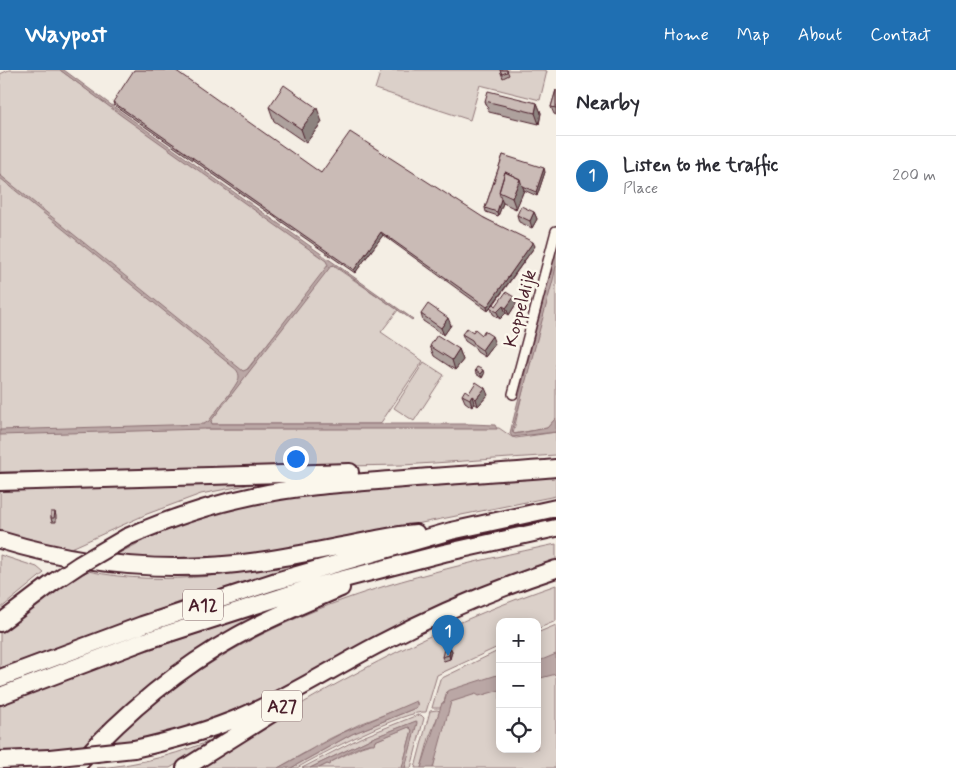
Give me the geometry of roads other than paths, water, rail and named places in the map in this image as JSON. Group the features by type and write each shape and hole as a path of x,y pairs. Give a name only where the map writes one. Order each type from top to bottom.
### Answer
{"highway":[{"path":"0,623 78,565 127,537 196,510 253,496 337,484 556,468"},
{"path":"0,482 273,476 396,470 410,478"},
{"name":"A12","path":"0,678 158,620 276,581 450,531 556,508"},
{"name":"A12","path":"0,696 145,641 308,588 556,528"},
{"name":"A12","path":"0,540 62,556 100,562 155,568 192,568 260,561 408,534 450,531"},
{"path":"74,768 121,720 174,676 203,657 236,636 273,618 387,568"},
{"path":"0,760 50,758 134,749 184,737 268,705 378,644 458,607 556,569"},
{"name":"A27","path":"185,768 308,690 343,671 378,644"}],"street":[{"name":"Koppeldijk","path":"512,394 556,231"}],"place":[{"name":"Listen to the traffic","path":"448,656"}]}
